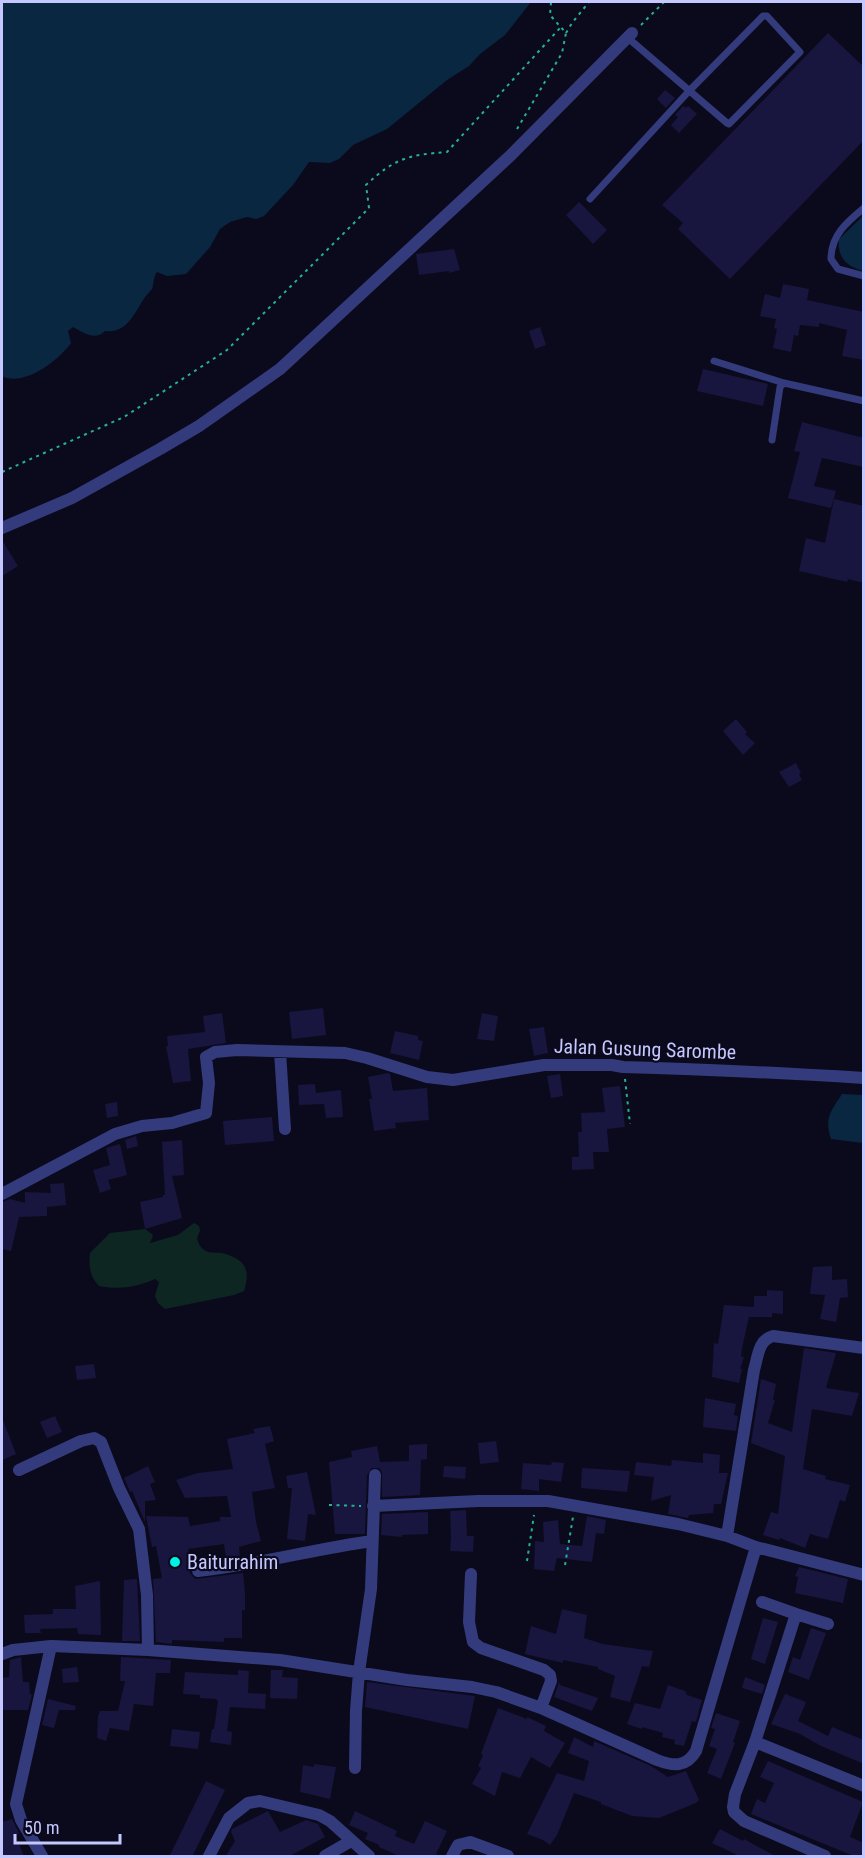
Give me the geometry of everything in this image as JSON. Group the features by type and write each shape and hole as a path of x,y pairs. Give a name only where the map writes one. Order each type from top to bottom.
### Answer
{"street":[{"path":"2,528 72,498 170,443 227,408 280,369 510,156 630,35"},
{"name":"Jalan Gusung Sarombe","path":"2,1194 115,1134 206,1113 209,1083 206,1057 215,1052 237,1050 345,1053 427,1077 453,1080 544,1065 612,1065 793,1072 864,1078"},
{"path":"280,1052 285,1129"},
{"path":"727,1536 754,1370 761,1344 765,1339 773,1336 864,1348"},
{"path":"19,1470 81,1441 94,1438 101,1442 118,1488 139,1529 147,1595 148,1650"},
{"path":"355,1768 359,1672 369,1611 375,1475"},
{"path":"373,1506 536,1500 727,1536 756,1547 864,1575"},
{"path":"198,1571 372,1541"},
{"path":"2,1654 13,1650 51,1646 148,1650 280,1660 407,1680 472,1687 496,1692 541,1708 667,1763 686,1763 696,1751 756,1547"},
{"path":"471,1574 469,1622 474,1642 481,1648 544,1670 550,1675 551,1681 541,1708"},
{"path":"762,1602 828,1624"},
{"path":"796,1614 755,1742 735,1794 733,1807 734,1812 744,1821 825,1857"},
{"path":"42,1857 21,1820 16,1804 51,1646"},
{"path":"755,1742 864,1786"},
{"path":"209,1857 229,1818 248,1803 260,1801 319,1815 330,1821 369,1857"},
{"path":"325,1857 351,1841"},
{"path":"452,1857 458,1845 470,1842 508,1857"}],"lane":[{"path":"590,199 690,90 765,16 800,52 729,124 690,90 630,35"},
{"path":"864,208 839,232 834,242 831,259 838,270 864,276"},
{"path":"714,361 784,382 864,401"},
{"path":"772,440 780,386 784,382"}],"path":[{"path":"551,2 550,15 566,33"},
{"path":"515,134 562,53 566,33 589,2"},
{"path":"630,35 664,2"},
{"path":"2,472 124,417 227,350 369,208 366,185 372,179 385,167 415,155 447,152 560,28"},
{"path":"623,1067 630,1124"},
{"path":"527,1561 536,1500"},
{"path":"329,1505 373,1506"},
{"path":"566,1565 574,1506"}],"green space":[{"path":"194,1223 199,1226 200,1231 197,1238 203,1249 208,1252 230,1255 244,1266 247,1277 244,1291 165,1309 158,1303 155,1296 159,1282 155,1279 134,1286 113,1288 99,1286 93,1278 90,1253 110,1233 145,1229 153,1235 150,1243 178,1235"}],"water":[{"path":"2,2 531,2 505,35 480,54 469,66 447,80 387,129 353,145 339,159 330,163 309,162 293,185 264,216 256,219 247,217 230,222 220,229 210,247 186,274 167,276 157,272 152,289 125,326 93,336 73,327 68,331 71,343 58,357 30,375 11,378 2,376"},
{"path":"863,216 863,271 847,263 841,256 839,239"},
{"path":"842,1094 863,1095 863,1143 831,1139 829,1120"}],"building":[{"path":"828,33 864,67 864,140 730,279 678,229 683,223 662,205"},
{"path":"665,90 675,98 666,108 657,99"},
{"path":"683,106 686,108 688,106 697,114 679,133 671,125 678,117 675,115"},
{"path":"579,202 607,230 593,244 566,215"},
{"path":"454,249 460,270 419,275 416,254"},
{"path":"783,284 809,289 807,300 864,312 864,360 842,356 847,330 819,323 819,327 800,325 798,336 794,335 791,352 773,348 777,329 774,328 776,319 760,316 765,294 780,298"},
{"path":"540,327 546,345 535,349 529,331"},
{"path":"703,369 768,384 763,406 697,391"},
{"path":"802,422 864,438 864,467 822,458 814,486 836,491 831,508 788,498 800,452 794,451"},
{"path":"834,499 864,506 864,583 848,579 847,582 799,571 806,538 825,543"},
{"path":"2,540 18,566 2,576"},
{"path":"736,719 747,732 745,734 755,743 743,755 723,731"},
{"path":"796,763 802,780 789,787 779,772"},
{"path":"323,1008 326,1035 292,1039 289,1012"},
{"path":"222,1013 226,1043 188,1049 191,1081 173,1083 166,1046 168,1046 167,1036 205,1032 203,1016"},
{"path":"482,1013 498,1016 494,1041 477,1039"},
{"path":"544,1027 548,1053 534,1056 529,1029"},
{"path":"395,1031 418,1036 418,1040 423,1041 419,1060 390,1053"},
{"path":"388,1073 393,1091 427,1088 429,1120 395,1123 396,1128 374,1131 368,1077"},
{"path":"560,1074 563,1096 551,1098 547,1076"},
{"path":"315,1084 316,1093 341,1090 343,1117 326,1118 324,1104 299,1105 298,1085"},
{"path":"620,1086 625,1127 607,1129 609,1152 593,1152 594,1169 572,1170 572,1157 579,1157 578,1132 582,1132 581,1113 605,1112 602,1088"},
{"path":"117,1102 118,1116 107,1118 105,1104"},
{"path":"272,1117 274,1141 225,1145 223,1121"},
{"path":"136,1136 138,1146 127,1149 125,1140"},
{"path":"182,1140 184,1175 172,1176 182,1218 145,1229 140,1202 165,1195 162,1142"},
{"path":"120,1144 127,1175 108,1180 111,1189 100,1193 93,1170 110,1165 106,1148"},
{"path":"64,1183 66,1205 47,1207 47,1216 19,1217 11,1251 2,1249 2,1202 10,1199 25,1203 25,1192 51,1193 50,1184"},
{"path":"832,1266 832,1280 847,1279 848,1297 840,1298 836,1322 820,1319 825,1295 810,1294 813,1267"},
{"path":"767,1290 783,1291 783,1314 772,1313 772,1317 749,1317 742,1348 741,1357 744,1357 739,1383 712,1377 714,1343 718,1344 724,1305 754,1307 754,1296 767,1296"},
{"path":"804,1348 836,1353 826,1388 859,1393 852,1416 812,1409 803,1469 826,1476 825,1479 850,1485 845,1502 840,1500 828,1539 810,1534 805,1548 780,1538 779,1540 763,1535 771,1512 778,1514 785,1456 751,1443 761,1379 776,1384 773,1400 775,1400 768,1423 792,1432"},
{"path":"94,1364 96,1378 77,1380 75,1366"},
{"path":"705,1398 736,1404 734,1415 738,1416 736,1431 703,1427"},
{"path":"55,1416 62,1432 47,1438 40,1422"},
{"path":"2,1420 16,1454 2,1460"},
{"path":"270,1426 274,1441 265,1444 275,1488 252,1492 261,1541 239,1547 240,1557 226,1559 224,1544 188,1549 190,1573 195,1579 243,1573 245,1610 242,1610 242,1638 224,1638 224,1642 172,1640 172,1644 156,1642 153,1579 162,1578 156,1546 152,1547 146,1516 188,1517 190,1526 220,1521 220,1517 231,1517 227,1496 185,1498 176,1480 198,1473 233,1469 227,1439 255,1433 253,1429"},
{"path":"496,1441 499,1462 480,1464 478,1443"},
{"path":"427,1444 427,1459 421,1460 420,1495 382,1497 382,1472 379,1468 372,1468 367,1475 365,1534 335,1534 329,1462 352,1457 351,1451 377,1446 380,1462 409,1461 409,1445"},
{"path":"703,1453 720,1455 719,1473 728,1473 721,1504 714,1504 713,1513 689,1515 688,1518 668,1514 671,1495 651,1501 654,1477 634,1475 636,1462 671,1466 672,1460 703,1463"},
{"path":"552,1462 564,1463 561,1482 539,1479 539,1491 521,1489 523,1463 551,1465"},
{"path":"148,1466 155,1482 150,1484 156,1500 145,1501 145,1522 124,1478"},
{"path":"444,1466 466,1467 465,1479 443,1477"},
{"path":"582,1468 630,1471 627,1492 581,1488"},
{"path":"307,1472 316,1515 308,1514 305,1541 287,1539 292,1488 288,1488 286,1476"},
{"path":"466,1510 467,1536 474,1536 473,1552 450,1551 450,1511"},
{"path":"428,1512 428,1534 402,1535 402,1537 381,1535 382,1514"},
{"path":"587,1516 606,1520 604,1534 596,1533 592,1562 557,1558 554,1571 534,1569 535,1541 544,1542 543,1522 558,1520 560,1544 582,1546"},
{"path":"799,1567 848,1579 843,1603 795,1593 798,1577 795,1576"},
{"path":"137,1579 140,1641 122,1641 124,1580"},
{"path":"100,1581 101,1635 78,1634 77,1628 40,1629 41,1633 25,1633 24,1615 53,1614 53,1609 76,1609 75,1586"},
{"path":"562,1609 587,1615 584,1638 603,1644 653,1651 649,1667 642,1666 630,1702 610,1697 615,1676 598,1667 563,1660 563,1663 525,1654 531,1626 556,1634"},
{"path":"763,1618 778,1622 765,1664 751,1659"},
{"path":"811,1628 826,1633 809,1680 788,1672 793,1657 800,1660"},
{"path":"21,1657 23,1682 29,1682 32,1695 28,1710 2,1710 2,1678 9,1677 10,1660"},
{"path":"121,1657 171,1660 170,1673 156,1673 153,1706 134,1704 129,1731 110,1728 106,1741 97,1738 98,1716 100,1711 118,1711 125,1681 120,1681"},
{"path":"77,1667 79,1682 63,1683 62,1669"},
{"path":"238,1670 249,1671 248,1693 266,1694 265,1709 230,1707 227,1731 232,1732 231,1745 210,1742 218,1701 200,1698 200,1695 183,1694 185,1672 238,1675"},
{"path":"271,1670 283,1670 282,1677 298,1678 297,1699 270,1698"},
{"path":"745,1677 765,1685 762,1694 742,1688"},
{"path":"367,1682 475,1696 468,1729 365,1707"},
{"path":"559,1682 560,1685 598,1698 592,1711 554,1697"},
{"path":"668,1685 702,1700 696,1722 692,1721 684,1746 674,1744 675,1740 662,1737 663,1733 627,1724 635,1703 660,1709"},
{"path":"785,1694 806,1702 798,1721 828,1736 832,1727 864,1740 864,1764 821,1746 800,1734 771,1724"},
{"path":"48,1699 76,1706 75,1710 59,1710 54,1728 42,1725"},
{"path":"498,1708 546,1726 544,1731 565,1743 550,1768 531,1757 520,1778 502,1772 495,1796 472,1784 481,1768 478,1766 483,1755 481,1754"},
{"path":"716,1713 740,1721 733,1742 735,1743 721,1779 707,1773 717,1749 709,1746 715,1729 711,1728"},
{"path":"172,1729 200,1732 198,1749 170,1746"},
{"path":"574,1737 593,1747 594,1741 651,1766 668,1777 686,1771 699,1800 659,1818 632,1816 574,1793 557,1835 550,1845 527,1834 557,1773 584,1781 589,1761 568,1753"},
{"path":"768,1761 863,1802 850,1837 864,1843 864,1857 856,1857 751,1814 757,1799 765,1803 774,1783 760,1777"},
{"path":"314,1764 336,1767 330,1799 300,1792 303,1765 314,1767"},
{"path":"206,1781 225,1790 192,1857 169,1857"},
{"path":"268,1811 280,1832 306,1820 318,1824 325,1837 288,1857 225,1857 235,1841 232,1829"},
{"path":"355,1811 397,1831 395,1836 414,1844 425,1821 447,1831 436,1854 443,1857 401,1857 379,1847 365,1839 368,1833 349,1825"},
{"path":"12,1819 19,1834 16,1835 24,1857 2,1857 2,1822"},
{"path":"720,1829 777,1857 741,1857 712,1843"}],"place":[{"name":"Baiturrahim","path":"175,1562"}]}
